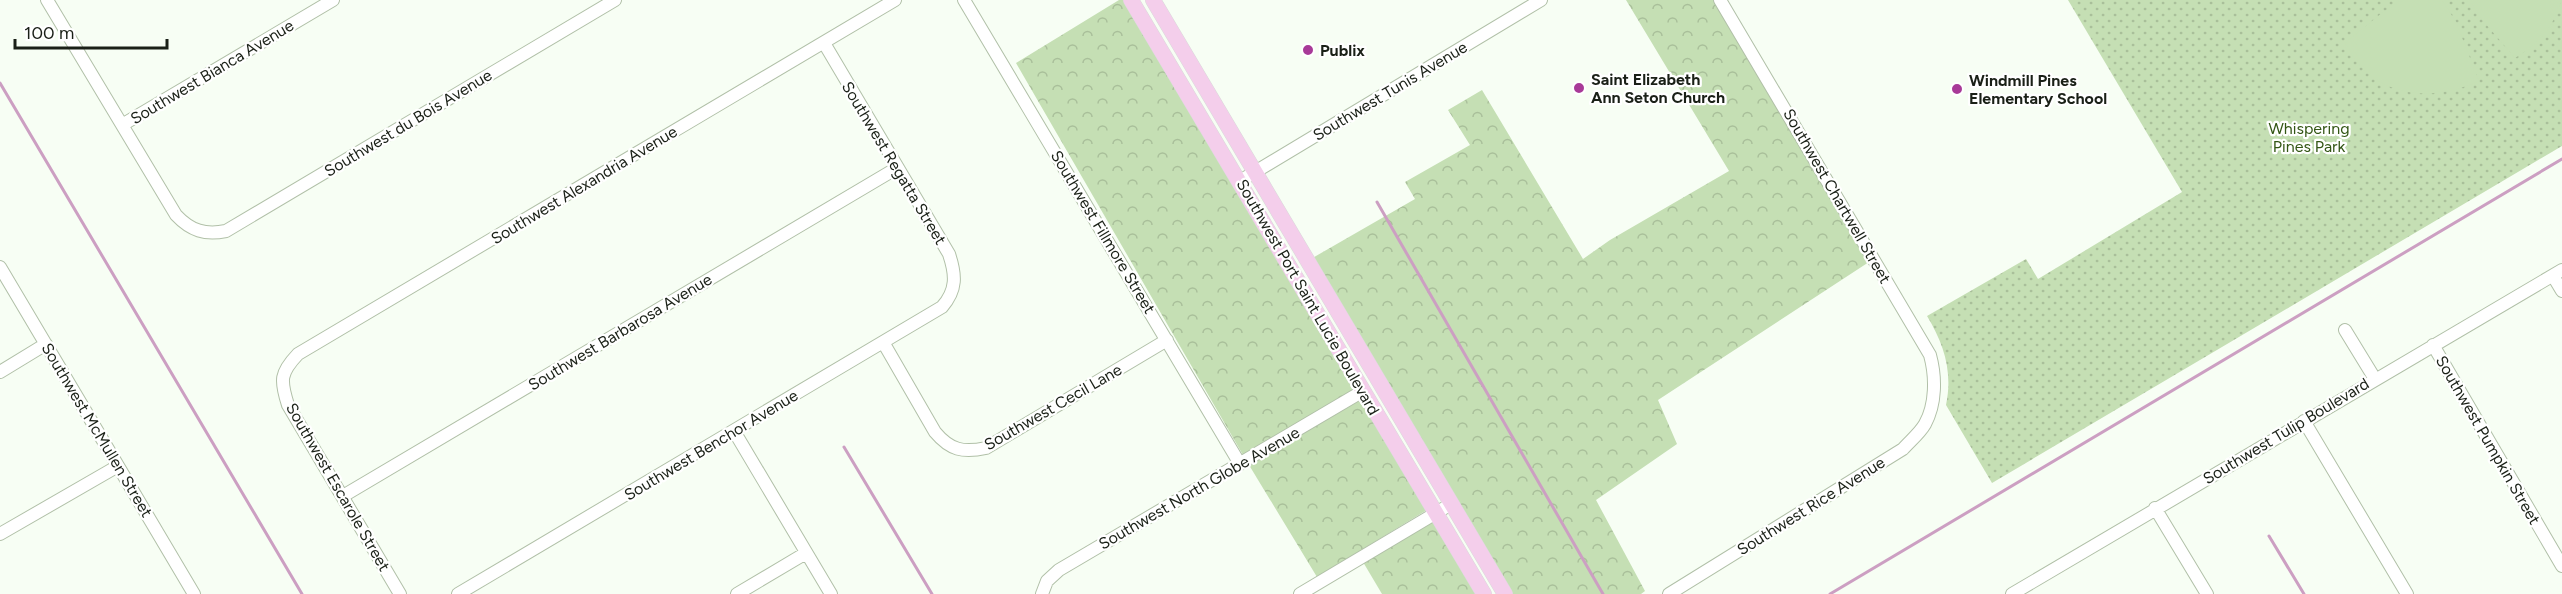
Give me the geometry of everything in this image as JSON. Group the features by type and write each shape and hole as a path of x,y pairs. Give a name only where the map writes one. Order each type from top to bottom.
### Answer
{"main road":[{"name":"Southwest Port Saint Lucie Boulevard","path":"1131,0 1484,594"},
{"name":"Southwest Port Saint Lucie Boulevard","path":"1153,0 1505,594"}],"street":[{"name":"Southwest Bianca Avenue","path":"122,125 333,0"},
{"name":"Southwest du Bois Avenue","path":"122,125 176,215 185,225 196,231 211,234 226,231 615,0"},
{"name":"Southwest Alexandria Avenue","path":"282,379 287,366 298,354 895,0"},
{"name":"Southwest Fillmore Street","path":"964,0 1240,464"},
{"name":"Southwest Tunis Avenue","path":"1240,181 1541,0"},
{"name":"Southwest Chartwell Street","path":"1720,0 1930,355 1935,374 1932,399"},
{"path":"50,1 122,125"},
{"name":"Southwest Regatta Street","path":"824,43 948,254 954,270 955,287"},
{"name":"Southwest Barbarosa Avenue","path":"343,496 897,168"},
{"name":"Southwest McMullen Street","path":"0,267 190,593"},
{"path":"2557,273 2562,291"},
{"name":"Southwest Tulip Boulevard","path":"2012,594 2557,273"},
{"name":"Southwest Benchor Avenue","path":"458,594 942,307 950,298 955,287"},
{"path":"2345,330 2375,379"},
{"name":"Southwest Cecil Lane","path":"883,342 934,432 956,450 970,451 986,448 1167,340"},
{"path":"0,372 46,344"},
{"name":"Southwest Pumpkin Street","path":"2433,345 2562,566"},
{"name":"Southwest Escarole Street","path":"282,379 288,405 400,594"},
{"name":"Southwest North Globe Avenue","path":"1042,593 1047,581 1059,570 1363,391"},
{"name":"Southwest Rice Avenue","path":"1669,594 1903,449 1924,424 1932,399"},
{"path":"2304,421 2407,594"},
{"path":"734,431 831,594"},
{"path":"0,534 118,466"},
{"path":"1300,594 1451,504"},
{"path":"2155,508 2207,594"},
{"path":"737,594 806,553"}],"green space":[{"path":"1119,0 1134,0 1363,385 1243,455 1016,63"},
{"path":"1626,0 1713,0 1869,262 1658,400 1677,444 1596,500 1645,591 1641,594 1500,594 1309,260 1415,199 1405,182 1470,145 1448,110 1482,90 1583,259 1610,240 1729,171"},
{"name":"Whispering Pines Park","path":"2068,0 2562,0 2562,146 1992,483 1946,405 1948,370 1938,337 1927,316 2026,259 2038,279 2182,192"},
{"path":"2403,0 2442,0 2456,22 2479,81 2440,92 2403,91 2386,85 2370,75 2356,61 2345,43 2383,12"},
{"path":"2470,0 2562,0 2554,19 2544,34 2515,58 2479,16"},
{"path":"1369,395 1435,505 1317,577 1249,465"},
{"path":"1441,515 1488,594 1382,594 1363,562"}],"waterway":[{"path":"0,83 302,594"},
{"path":"1830,594 2562,159"},
{"path":"1377,202 1603,594"},
{"path":"844,447 932,594"},
{"path":"2269,536 2304,594"}],"place":[{"name":"Publix","path":"1308,50"},
{"name":"Saint Elizabeth Ann Seton Church","path":"1579,88"},
{"name":"Windmill Pines Elementary School","path":"1957,89"}]}
